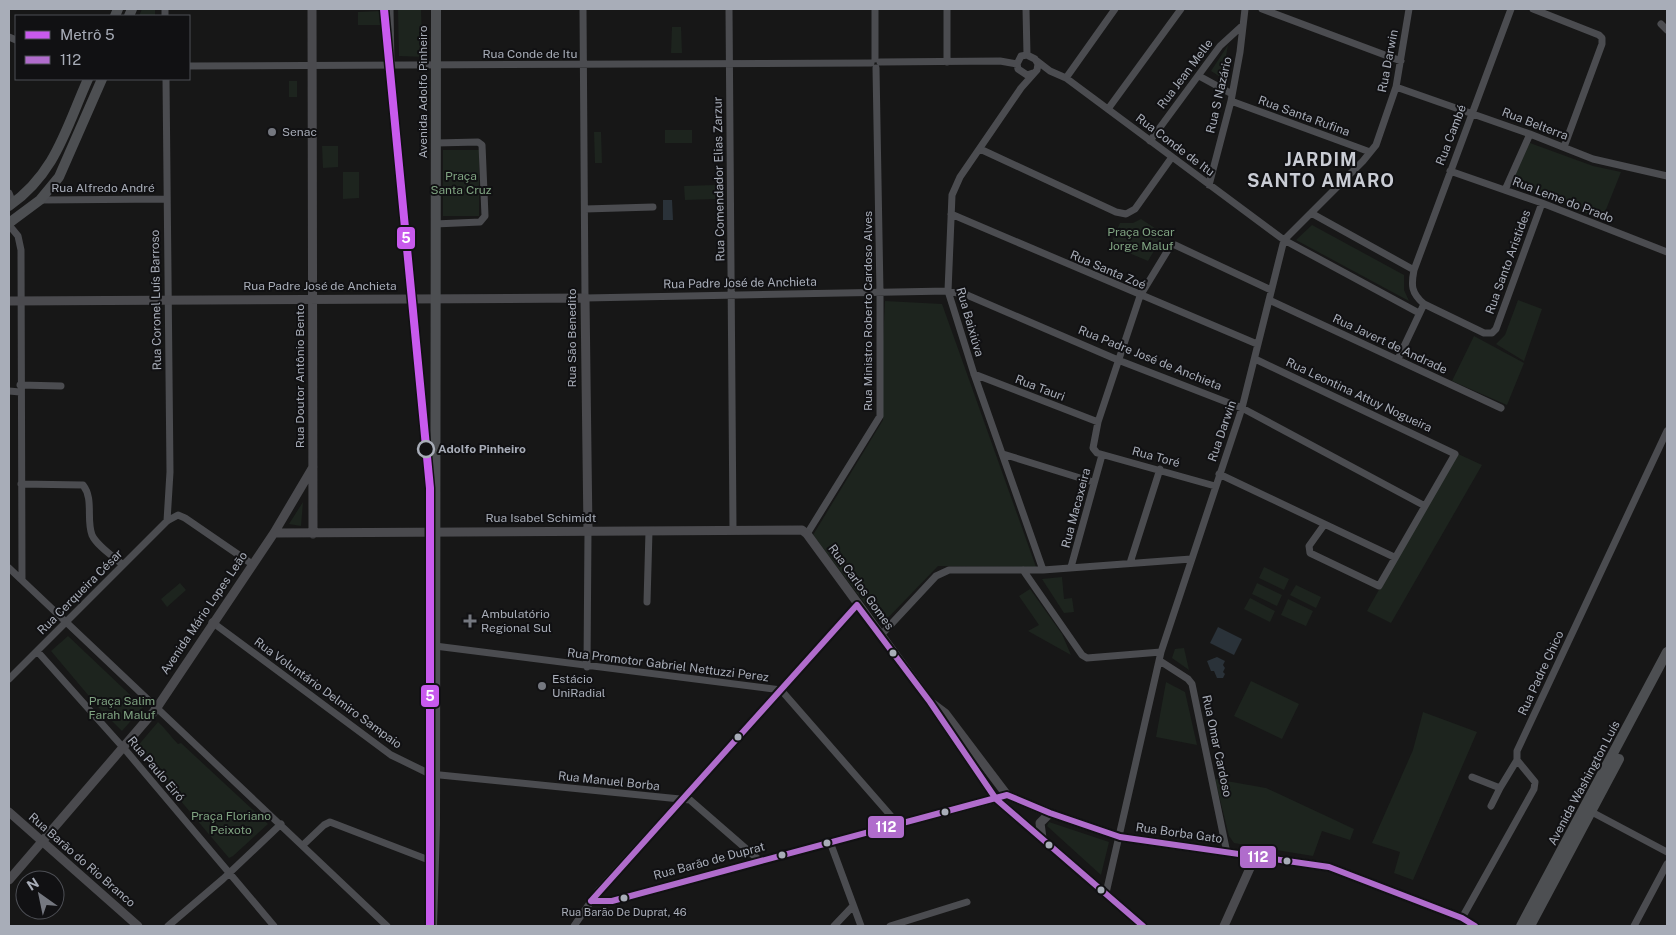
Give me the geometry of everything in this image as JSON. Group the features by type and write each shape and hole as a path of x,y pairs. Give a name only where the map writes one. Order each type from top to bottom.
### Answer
{"main road":[{"name":"Avenida Adolfo Pinheiro","path":"432,926 435,775 436,9"},
{"path":"10,201 39,179 53,160 88,80"},
{"path":"9,224 40,200 51,188 67,163 102,80"},
{"name":"Avenida Washington Luís","path":"1530,926 1667,652"},
{"name":"Avenida Washington Luís","path":"1521,926 1589,810 1667,666"}],"street":[{"name":"Rua Doutor Antônio Bento","path":"312,9 313,534"},
{"path":"390,9 391,66"},
{"name":"Rua São Benedito","path":"583,9 588,531 587,666"},
{"name":"Rua Comendador Elias Zarzur","path":"729,9 730,239 733,296 733,529"},
{"name":"Rua Ministro Roberto Cardoso Alves","path":"808,534 880,416 880,293 875,9"},
{"path":"947,9 947,62"},
{"path":"1026,9 1027,55"},
{"path":"1066,78 1115,9"},
{"path":"1108,109 1181,9"},
{"name":"Rua S Nazário","path":"1209,184 1231,98 1240,52 1245,9"},
{"path":"1262,9 1401,61"},
{"name":"Rua Darwin","path":"1106,893 1162,652 1242,408 1284,240 1370,152 1382,133 1396,87 1410,9"},
{"name":"Rua Cambé","path":"1414,270 1511,9"},
{"path":"1533,9 1599,34 1602,38 1602,44 1564,147"},
{"name":"Rua Jean Melle","path":"1150,140 1224,41 1243,25"},
{"path":"1021,72 1027,75 1034,73 1037,62 1027,55 1021,56 1017,64 1021,72 1021,88"},
{"name":"Rua Conde de Itu","path":"190,66 436,66 1000,61 1017,64"},
{"name":"Rua Conde de Itu","path":"1037,62 1050,71 1066,78 1284,240 1419,313"},
{"name":"Rua Conde de Itu","path":"1034,73 1050,71"},
{"name":"Rua Baixiúva","path":"1034,73 1021,88 960,177 952,195 948,291 974,374 1043,570"},
{"name":"Rua Santa Rufina","path":"1199,76 1231,98 1370,152"},
{"name":"Rua Coronel Luís Barroso","path":"166,80 170,472 167,521"},
{"name":"Rua Belterra","path":"1396,87 1530,134 1593,159 1667,176"},
{"path":"1505,190 1530,134"},
{"path":"435,224 480,222 485,216 482,145 478,142 436,143"},
{"path":"980,149 1116,212 1126,214 1135,209 1172,157"},
{"name":"Rua Leme do Prado","path":"1450,172 1542,203 1667,252"},
{"name":"Rua Alfredo André","path":"40,200 166,199"},
{"name":"Rua Santo Aristides","path":"1424,304 1484,333 1492,333 1496,329 1542,203"},
{"path":"585,209 653,208"},
{"path":"1311,213 1414,270 1412,291 1424,304 1398,359"},
{"name":"Rua Santa Zoé","path":"951,214 1140,296 1257,344"},
{"path":"9,224 18,236 20,244 22,580"},
{"path":"1098,422 1140,296 1166,250 1171,245 1176,245 1271,290"},
{"name":"Rua Padre José de Anchieta","path":"9,301 585,298 948,291 966,295 1118,360 1242,408 1425,506"},
{"name":"Rua Javert de Andrade","path":"1269,300 1501,408"},
{"name":"Rua Leontina Attuy Nogueira","path":"1255,359 1453,452 1454,456 1425,506"},
{"name":"Rua Tauri","path":"974,374 1098,422"},
{"path":"9,392 20,388 61,386"},
{"name":"Rua Toré","path":"1098,422 1093,448 1095,452 1215,486"},
{"name":"Rua Padre Chico","path":"1491,806 1517,760 1517,751 1667,431"},
{"path":"1003,454 1093,482"},
{"name":"Rua Macaxeira","path":"1071,567 1102,455"},
{"name":"Avenida Mário Lopes Leão","path":"9,880 156,709 212,622 274,533 313,467"},
{"path":"1130,563 1160,469"},
{"path":"1219,474 1394,557"},
{"path":"21,484 83,485 87,492 93,536 123,566"},
{"path":"1324,525 1309,546 1310,553 1377,586 1381,584 1394,557 1425,506"},
{"path":"167,521 182,516 252,564"},
{"name":"Rua Cerqueira César","path":"9,679 167,521"},
{"name":"Rua Isabel Schimidt","path":"274,533 796,528 808,534"},
{"path":"647,602 649,530"},
{"name":"Rua Carlos Gomes","path":"808,534 930,702 996,799 1143,926"},
{"path":"881,635 942,572 949,570 1043,570 1191,559"},
{"path":"9,568 156,709 304,845 387,926"},
{"path":"1024,570 1082,654 1087,658 1162,652"},
{"path":"574,926 591,901 681,799 858,605"},
{"name":"Rua Voluntário Delmiro Sampaio","path":"212,622 391,755 435,775"},
{"name":"Rua Promotor Gabriel Nettuzzi Perez","path":"435,646 781,690 898,824"},
{"name":"Rua Paulo Eiró","path":"37,651 123,747 274,926"},
{"name":"Rua Omar Cardoso","path":"1160,661 1188,679 1192,684 1227,853"},
{"name":"Rua Carlos Gomes","path":"930,702 945,713 1007,795"},
{"path":"1462,918 1534,789 1535,782 1517,760"},
{"name":"Rua Manuel Borba","path":"435,775 681,799 696,803 759,860"},
{"path":"1472,777 1500,788"},
{"path":"1007,795 1050,813 1040,823 1042,838"},
{"name":"Rua Barão de Duprat","path":"591,901 612,901 1007,795"},
{"path":"1589,810 1667,852"},
{"name":"Rua Barão do Rio Branco","path":"9,812 138,926"},
{"name":"Rua Borba Gato","path":"1050,813 1120,837 1329,867 1462,918 1475,926"},
{"path":"304,845 324,824 330,822 434,862"},
{"path":"168,926 281,824"},
{"path":"830,842 861,926"},
{"path":"1224,926 1256,856"},
{"path":"1634,926 1667,864"},
{"path":"890,926 967,902"},
{"path":"834,926 853,906"}],"green space":[{"path":"142,9 155,9 155,15 139,15"},
{"path":"398,9 421,9 422,43 427,57 399,56"},
{"path":"382,11 382,25 358,25 358,12"},
{"path":"672,27 681,27 682,53 671,53"},
{"path":"1228,45 1222,78 1211,71"},
{"path":"289,81 297,81 297,97 289,97"},
{"path":"665,130 692,130 692,143 665,143"},
{"path":"594,132 601,132 602,163 595,163"},
{"path":"1530,143 1593,166 1621,172 1601,219 1512,185 1511,182"},
{"path":"322,146 338,146 338,167 323,168"},
{"name":"Praça Santa Cruz","path":"443,150 479,150 479,216 443,216"},
{"path":"343,172 359,172 359,198 343,199"},
{"path":"715,185 715,199 685,200 684,186"},
{"name":"Praça Oscar Jorge Maluf","path":"1141,219 1164,234 1148,261 1110,245 1120,223 1133,223"},
{"path":"1312,225 1404,275 1404,290 1409,301 1296,240"},
{"path":"1518,300 1542,309 1524,361 1496,344 1505,335"},
{"path":"885,301 942,304 1036,567 938,566 881,625 813,535 883,420 882,361"},
{"path":"1474,336 1524,363 1507,405 1452,381"},
{"path":"1456,453 1482,465 1391,623 1367,611"},
{"path":"303,502 301,526 289,524"},
{"path":"1264,567 1289,579 1284,590 1259,578"},
{"path":"1062,577 1064,599 1072,598 1074,612 1064,613 1042,579"},
{"path":"180,583 186,590 167,607 161,599"},
{"path":"1257,583 1282,595 1277,606 1252,594"},
{"path":"1296,585 1321,597 1316,608 1290,595"},
{"path":"1030,589 1062,634 1071,655 1028,631 1039,625 1019,596"},
{"path":"1250,598 1275,611 1270,622 1244,609"},
{"path":"1288,599 1313,611 1306,626 1281,615"},
{"name":"Praça Salim Farah Maluf","path":"68,636 143,707 122,731 99,708 51,651"},
{"path":"1184,648 1189,670 1172,658 1175,649"},
{"path":"1251,681 1299,704 1282,739 1234,716"},
{"path":"1166,682 1185,692 1197,745 1156,737"},
{"path":"1423,712 1477,732 1413,880 1394,873 1400,852 1372,843 1413,750"},
{"name":"Praça Floriano Peixoto","path":"158,722 178,744 181,743 268,824 233,856 229,858 136,748"},
{"path":"1215,779 1266,788 1354,829 1350,840 1322,831 1313,856 1234,843 1229,836"},
{"path":"1049,822 1109,842 1101,875 1047,826"}],"shaded area":[{"path":"663,200 672,200 673,220 663,220"},
{"path":"1218,627 1242,639 1234,655 1210,643"},
{"path":"1217,657 1225,661 1223,672 1225,674 1223,678 1217,678 1214,671 1211,671 1207,661"}],"metro line":[{"name":"5","path":"384,9 430,488 430,926"}],"transit line":[{"name":"112","path":"591,901 857,605 930,702 996,799 1143,926"},
{"name":"112","path":"591,901 612,901 1007,795 1050,813 1120,837 1329,867 1462,918 1475,926"}],"place":[{"name":"Senac","path":"272,132"},
{"name":"Adolfo Pinheiro","path":"426,449"},
{"name":"Ambulatório Regional Sul","path":"470,621"},
{"name":"Estácio UniRadial","path":"542,686"},
{"name":"Rua Barão De Duprat, 46","path":"624,898"}],"district":[{"name":"JARDIM SANTO AMARO","path":"1321,169"}]}
